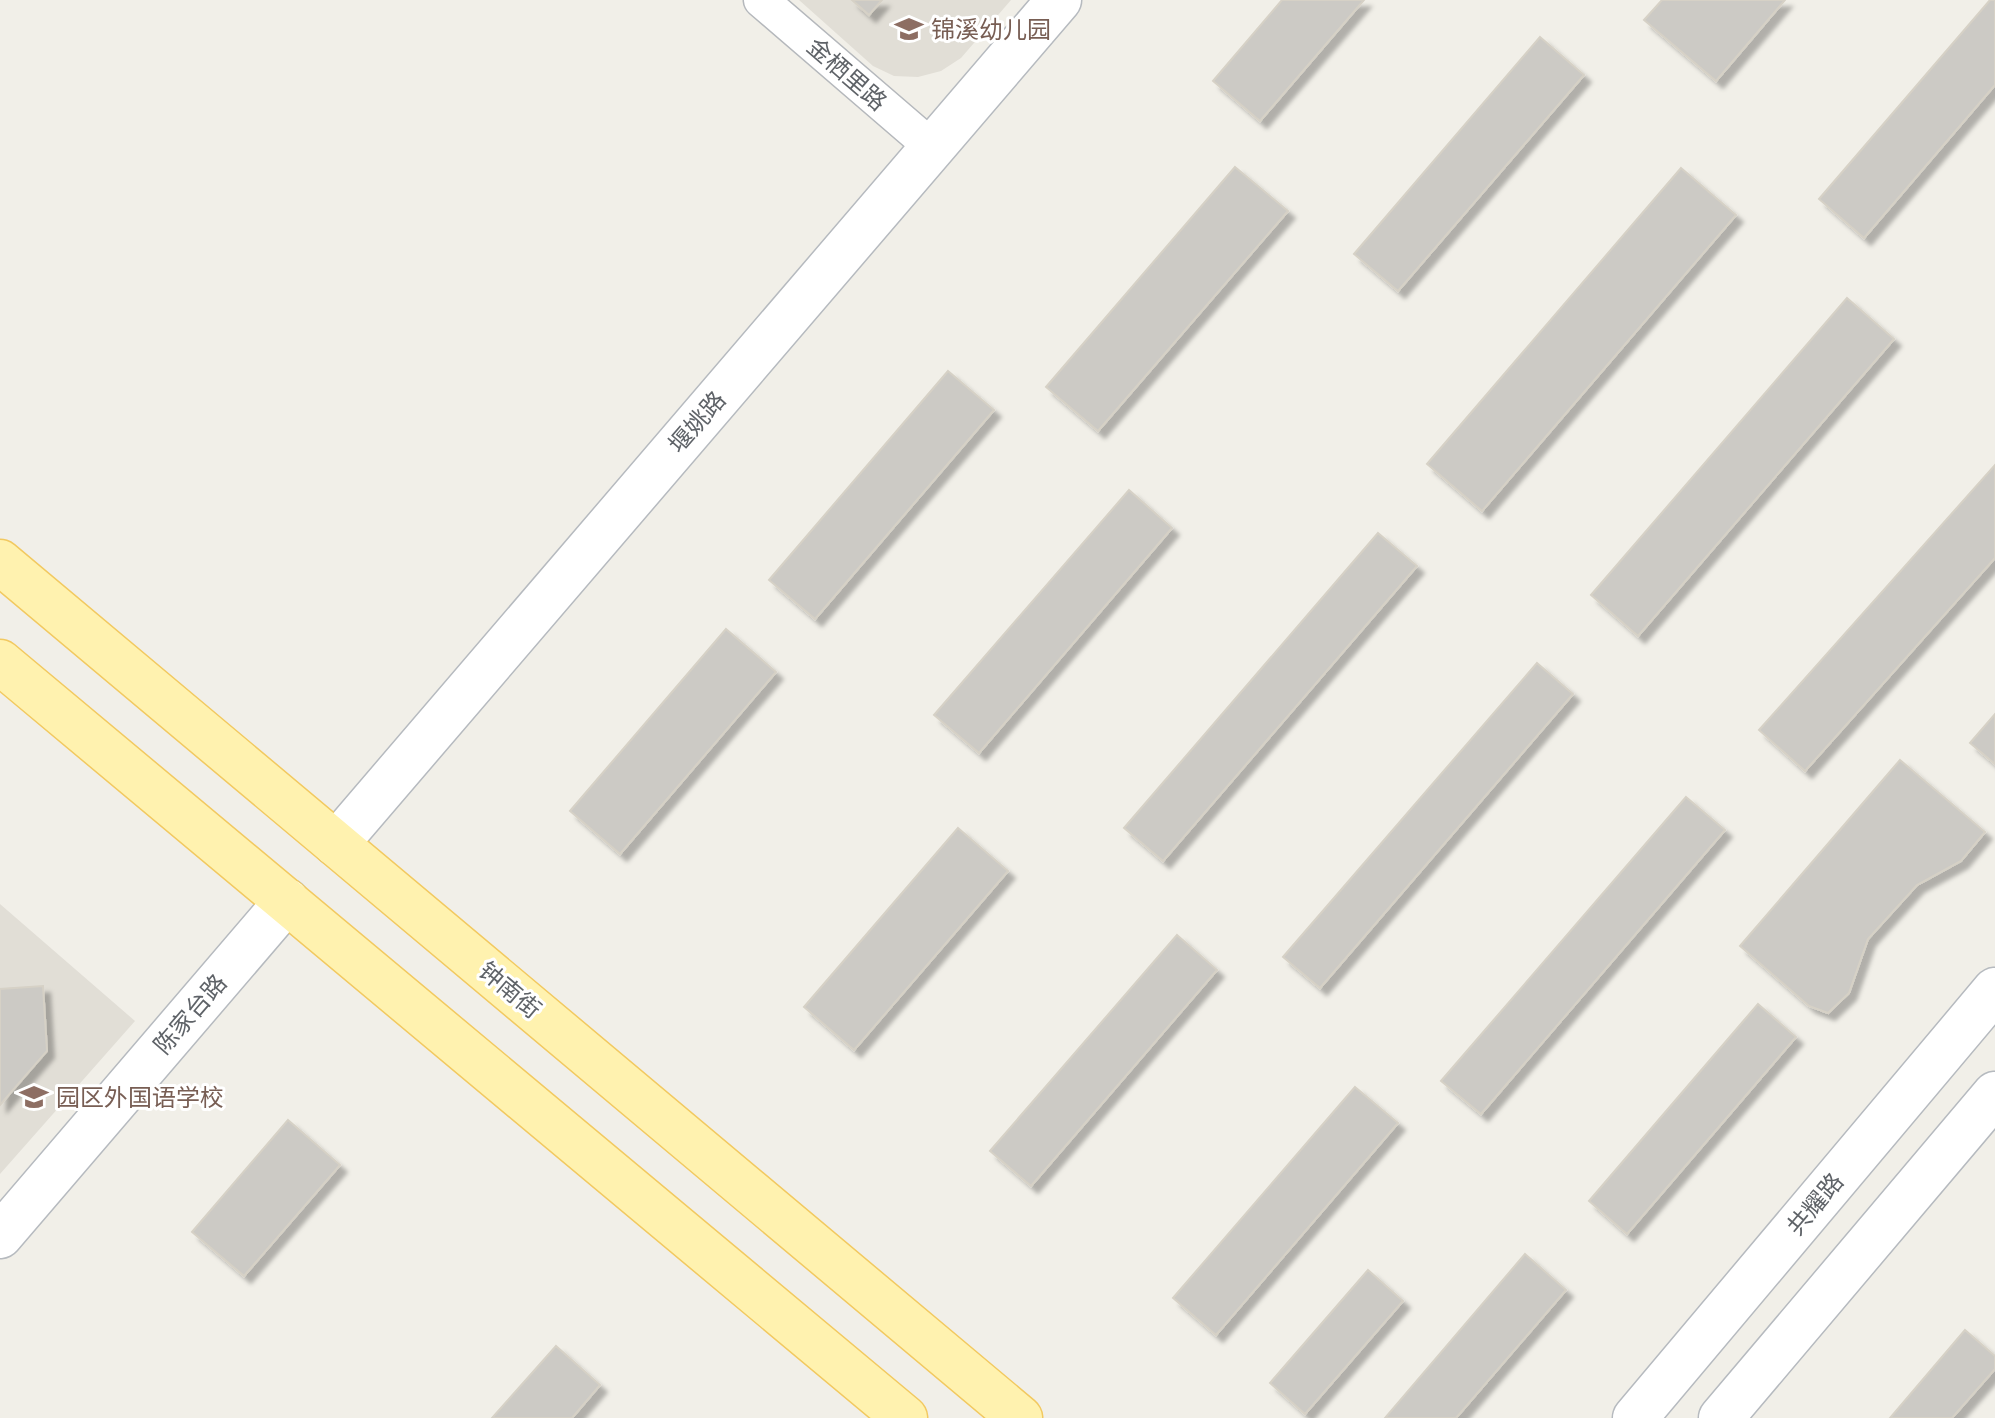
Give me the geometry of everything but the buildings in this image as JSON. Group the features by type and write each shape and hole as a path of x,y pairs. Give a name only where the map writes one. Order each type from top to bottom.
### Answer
{"main road":[{"name":"钟南街","path":"0,562 1020,1418"},
{"path":"0,662 905,1418"}],"street":[{"name":"金栖里路","path":"761,0 933,148"},
{"name":"堰姚路","path":"336,844 1059,0"},
{"name":"陈家台路","path":"0,1236 287,901"},
{"name":"共耀路","path":"1635,1418 1995,990"},
{"path":"1721,1418 1995,1094"}],"shaded area":[{"name":"锦溪幼儿园","path":"799,0 1011,0 961,58 941,71 918,77 894,76 873,66"},
{"name":"园区外国语学校","path":"0,904 135,1021 0,1174"}],"place":[{"name":"锦溪幼儿园","path":"909,29"},
{"name":"园区外国语学校","path":"34,1097"}]}
